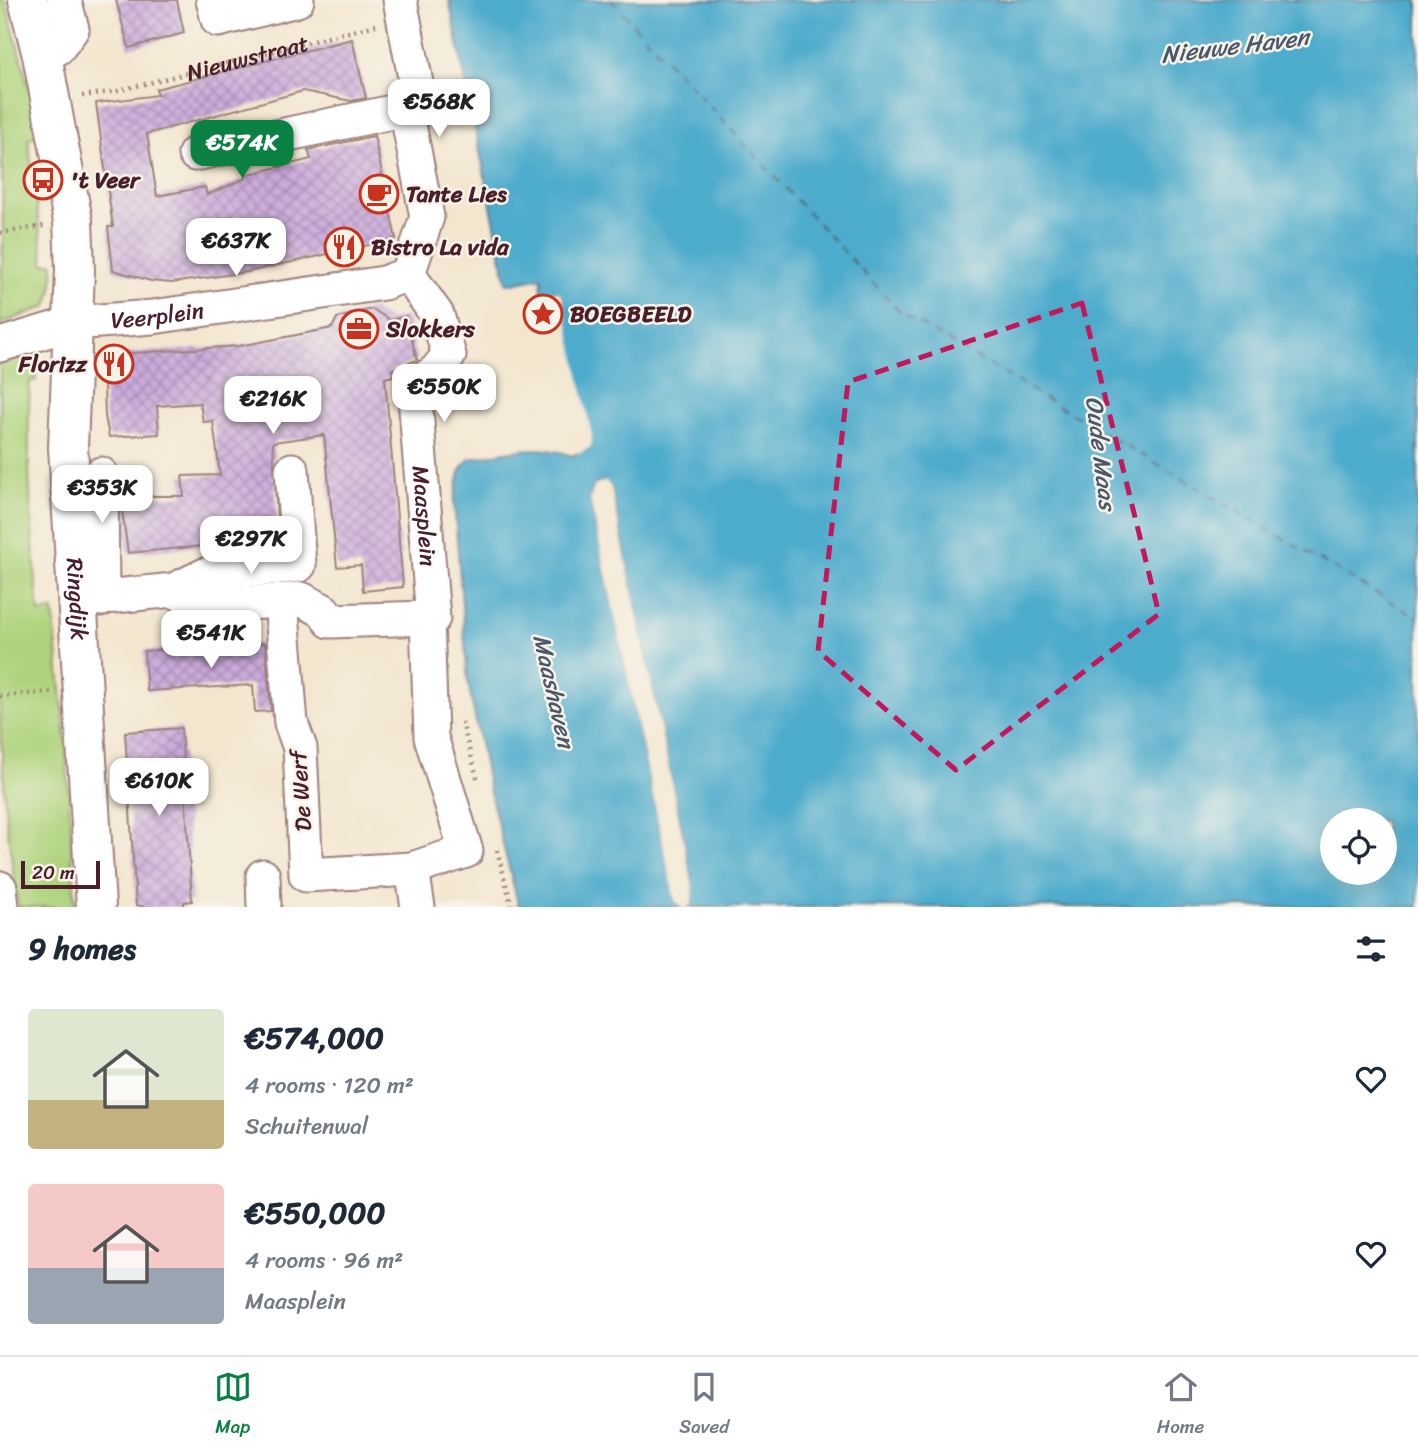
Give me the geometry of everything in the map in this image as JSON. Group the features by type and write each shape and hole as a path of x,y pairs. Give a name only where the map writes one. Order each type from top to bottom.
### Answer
{"main road":[{"name":"Ringdijk","path":"28,0 42,55 73,221 73,323 68,446 89,599 82,690 96,907"}],"street":[{"path":"42,55 58,48 72,29 64,0"},
{"name":"Nieuwstraat","path":"213,0 218,20 297,0"},
{"path":"402,8 416,83 406,108 427,217 408,274"},
{"path":"195,154 406,108"},
{"name":"Veerplein","path":"0,345 73,323 153,317 384,283 408,274"},
{"name":"Maasplein","path":"408,274 437,314 449,355 435,372 414,385 430,618"},
{"path":"89,599 174,590 205,575 299,565 292,470"},
{"name":"Ringdijk","path":"89,599 101,474"},
{"path":"174,590 203,607 301,599 312,602 324,611 330,621 430,618"},
{"name":"De Werf","path":"281,601 291,723 300,748 306,875 412,869 466,851 431,737 430,618"},
{"path":"412,869 418,907"},
{"path":"0,888 2,907"}],"path":[{"name":"Nieuwstraat","path":"91,95 117,91 402,8"},
{"path":"0,233 34,227"},
{"path":"0,696 82,690"},
{"path":"458,708 480,789"},
{"path":"495,843 512,907"}],"highlighted area":[{"path":"1082,303 1159,614 956,770 818,651 848,382"}],"green space":[{"path":"0,0 5,0 42,135 28,139 44,264 52,263 53,274 47,306 0,324 3,238"},
{"path":"28,356 36,362 36,381 30,381 29,410 34,555 39,613 53,610 66,743 75,907 18,907 6,818 0,721 0,362"}],"water":[{"path":"449,0 1418,0 1418,907 688,907 692,904 693,887 611,487 605,481 595,484 590,499 675,901 680,907 519,907 489,789 468,682 454,501 460,472 469,459 534,449 572,456 591,447 562,295 556,291 541,294 542,277 507,284"}],"pier":[{"path":"557,291 562,295 592,436 591,447 578,454 577,450 587,445 588,437 559,297 542,297 541,294"},
{"path":"606,481 611,487 693,887 692,904 688,907 685,907 689,902 689,887 607,488 604,485 598,487 593,499 678,899 684,907 675,901 590,499 595,484"}],"building":[{"path":"116,0 177,0 184,33 129,48"},
{"path":"352,39 366,98 351,101 303,91 147,134 157,196 205,187 207,195 246,178 246,175 311,159 308,150 374,136 396,239 247,272 171,283 151,281 113,270 108,227 113,227 96,103 158,95 156,89"},
{"path":"372,309 390,320 406,316 417,360 392,370 393,376 385,378 403,587 363,591 361,565 337,567 324,435 273,442 278,539 128,553 120,496 184,496 182,476 220,475 213,421 203,422 200,403 157,406 159,434 109,437 105,416 103,355 239,346 332,328 337,318"},
{"path":"265,643 271,711 255,712 253,685 147,691 144,651"},
{"path":"181,728 192,901 184,902 184,907 136,905 125,732"}],"ferry route":[{"path":"611,0 901,313 1418,618"}],"place":[{"name":"'t Veer","path":"43,180"},
{"name":"Tante Lies","path":"379,194"},
{"name":"Bistro La vida","path":"344,247"},
{"name":"BOEGBEELD","path":"543,314"},
{"name":"Slokkers","path":"359,329"},
{"name":"Florizz","path":"114,364"}],"water label":[{"name":"Nieuwe Haven","path":"1235,46"},
{"name":"Oude Maas","path":"1101,453"},
{"name":"Maashaven","path":"554,691"}]}
